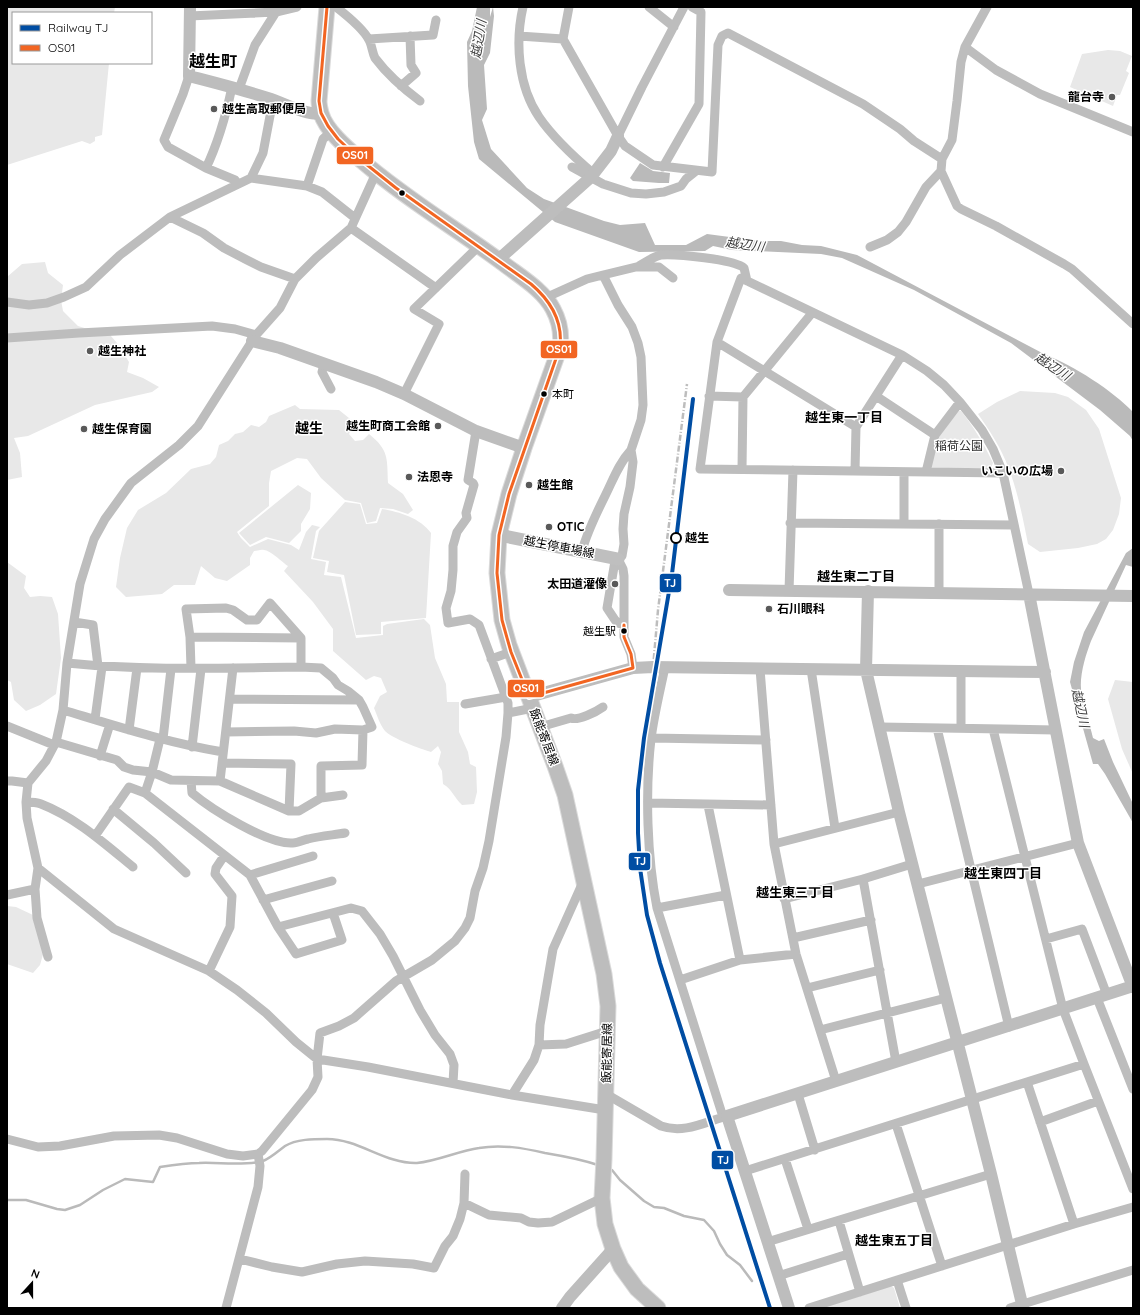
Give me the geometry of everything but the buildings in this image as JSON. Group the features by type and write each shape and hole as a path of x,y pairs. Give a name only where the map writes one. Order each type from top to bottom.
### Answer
{"main road":[{"name":"飯能寄居線","path":"327,7 319,101 321,114 331,132 376,173 400,192 479,246 527,282 553,309 560,324 560,347 509,494 499,535 497,573 499,598 502,620 511,652 556,766 565,795 604,974 608,1006 602,1198 605,1224 613,1249 621,1267 636,1289 658,1308"},
{"name":"越生停車場線","path":"499,535 615,558"}],"street":[{"path":"336,7 345,14 369,39 374,56 387,72 408,93 420,101"},
{"path":"523,7 519,36 523,81 538,116 551,134 591,177"},
{"path":"569,7 563,39 625,146 654,165 712,172 718,45 722,36 728,33 863,104 900,129 914,141 942,159"},
{"path":"649,7 674,27"},
{"path":"498,260 591,177 611,151 684,7"},
{"path":"663,167 699,104 701,12 692,7"},
{"path":"987,7 965,48 961,62 952,140 942,159 941,170 957,206 996,226 1068,267 1133,324"},
{"path":"238,184 235,180 206,168 168,147 164,140 189,76 190,11 270,10 293,8"},
{"path":"206,168 216,145 226,112 270,10"},
{"path":"369,39 433,35 436,20"},
{"path":"401,86 416,73 411,65 410,36"},
{"path":"519,36 563,39"},
{"path":"965,48 996,70 1040,94 1133,132"},
{"path":"189,76 236,88 305,112 321,114"},
{"path":"251,178 264,148 273,100"},
{"path":"307,186 323,139 331,132"},
{"path":"572,167 603,184 631,193 646,194 664,192 681,186 686,179 696,171"},
{"path":"870,246 887,240 898,232 906,222 926,187 941,170"},
{"path":"48,957 38,918 35,888 38,868 27,818 26,802 28,783 46,761 55,743 63,710 67,663 80,584 94,539 105,519 131,483 179,445 198,426 214,398 254,338 280,308 295,279 351,228 376,173"},
{"path":"7,302 29,306 47,303 86,287 120,255 170,217 251,178 307,186 322,192 355,218"},
{"path":"170,217 203,233 224,248 252,262 295,279"},
{"path":"351,228 436,288"},
{"path":"404,394 439,324 414,309 479,246"},
{"path":"636,267 657,256 684,255 735,263 744,268 747,281"},
{"path":"544,298 587,279 636,267 659,267 673,278"},
{"path":"582,551 586,536 618,469 631,450 641,420 643,405 641,358 638,343 632,327 618,305 603,275"},
{"path":"606,1094 661,1126 675,1130 686,1129 957,1042 1009,1027 1133,986 1078,843 1029,594 1003,473 986,436 960,402 944,385 927,371 902,355 741,278 717,342 700,469 1003,473"},
{"path":"742,469 743,396 812,313"},
{"path":"7,338 212,326 235,329 280,348 376,382 404,394 476,431 524,448"},
{"path":"717,342 856,427"},
{"path":"855,471 856,427 902,355"},
{"path":"324,364 322,372 331,389"},
{"path":"710,396 743,396"},
{"path":"876,396 935,434"},
{"path":"926,472 935,434 960,402"},
{"path":"226,1308 258,1187 259,1159 262,1151 312,1090 318,1077 317,1060 320,1033 339,1026 354,1018 396,981 432,960 455,941 465,928 470,918 489,841 506,737 508,713 508,703 479,625 470,619 448,623 446,608 451,591 453,546 457,532 467,518 466,512 474,485 468,480 476,431"},
{"path":"615,558 622,556 624,544 624,521 633,462 631,450"},
{"path":"788,591 793,470"},
{"path":"904,472 904,524"},
{"path":"790,523 1014,525"},
{"path":"939,524 939,593"},
{"path":"615,558 623,569 624,637 631,654 633,668"},
{"path":"615,558 607,608 615,620 624,625"},
{"path":"729,590 1133,596"},
{"path":"868,591 866,670 899,812 1009,1244 1023,1306"},
{"path":"192,747 196,669 186,609 226,608 233,610 248,620 257,620 270,603 301,638 301,667"},
{"path":"248,620 248,638"},
{"path":"74,622 93,625 100,666 95,719"},
{"path":"190,637 301,638"},
{"path":"491,659 511,652"},
{"path":"67,663 171,669 322,668 338,685 348,690 359,700 372,727 363,730 335,729 316,733 294,731 226,732"},
{"path":"508,713 531,703 633,668 665,667 1044,672"},
{"path":"665,667 652,738 649,765 648,803 653,887 657,908 789,1308"},
{"path":"129,730 137,668"},
{"path":"220,781 233,668"},
{"path":"145,793 161,739 171,669"},
{"path":"760,669 774,844 784,899 796,954 836,1081"},
{"path":"812,669 835,828"},
{"path":"961,727 962,672"},
{"path":"465,704 506,697"},
{"path":"230,699 359,700"},
{"path":"540,726 571,718 574,719 596,712 603,707"},
{"path":"63,710 161,739 192,747 223,752"},
{"path":"100,756 110,724"},
{"path":"7,726 55,743 117,760 124,767 133,770 152,772 171,780 220,781 289,811 299,811 321,798 343,794"},
{"path":"880,727 961,727 1055,730"},
{"path":"937,728 1009,1027"},
{"path":"993,729 1063,1009 1133,1189"},
{"path":"321,798 321,766 362,765 363,730"},
{"path":"652,738 766,740"},
{"path":"222,763 291,764 289,811"},
{"path":"7,781 28,783"},
{"path":"191,781 192,793 201,801 225,816 262,835 293,843 345,833"},
{"path":"95,836 129,787 145,793 250,875 278,927 296,954 342,940 333,913"},
{"path":"26,802 40,803 58,812 95,836 133,867"},
{"path":"648,803 770,805"},
{"path":"708,805 740,960"},
{"path":"113,809 154,843 186,873"},
{"path":"774,844 899,812"},
{"path":"918,884 1078,843"},
{"path":"208,972 230,927 232,896 215,874 216,868 224,856"},
{"path":"250,875 313,856"},
{"path":"784,899 912,864"},
{"path":"38,868 114,929 208,972 237,990 266,1013 317,1060 336,1062 512,1095 605,1110"},
{"path":"864,878 896,1062"},
{"path":"263,900 332,881"},
{"path":"512,1095 534,1060 539,1045 540,1025 553,949 583,882"},
{"path":"7,895 35,888"},
{"path":"657,908 726,895"},
{"path":"278,927 351,908 362,911 386,945 435,1035 450,1054 454,1065 454,1084"},
{"path":"792,938 871,920"},
{"path":"1046,939 1082,929 1133,1090"},
{"path":"680,980 740,960 796,954"},
{"path":"807,988 880,970"},
{"path":"820,1030 946,998"},
{"path":"539,1045 566,1044 599,1032 607,1031"},
{"path":"745,1171 1084,1064"},
{"path":"1027,1082 1074,1224"},
{"path":"798,1094 815,1150"},
{"path":"1040,1122 1098,1101"},
{"path":"896,1124 942,1266"},
{"path":"7,1139 38,1147 60,1146 114,1136 159,1135 177,1138 227,1154 259,1159"},
{"path":"786,1159 808,1229"},
{"path":"1124,1166 1133,1162"},
{"path":"240,1259 272,1267 302,1272 337,1264 365,1261 413,1264 434,1268 445,1246 453,1236 460,1219 464,1203 465,1174"},
{"path":"767,1242 991,1174"},
{"path":"464,1203 489,1215 521,1218 529,1222 538,1223 552,1222 602,1198"},
{"path":"809,1308 1133,1206"},
{"path":"839,1221 860,1292"},
{"path":"562,1308 613,1249"},
{"path":"778,1276 848,1254"},
{"path":"1010,1308 1023,1306 1133,1270"},
{"path":"897,1280 906,1308"}],"green space":[{"path":"7,7 115,7 114,12 12,12 12,64 109,64 102,135 95,137 95,141 90,144 82,141 7,165"},
{"name":"龍台寺","path":"1108,50 1120,51 1132,56 1126,71 1129,73 1120,95 1117,95 1113,106 1070,87 1082,54"},
{"path":"45,262 48,273 63,285 61,300 63,311 78,326 91,330 105,329 117,343 129,362 127,372 143,378 159,387 152,392 95,405 28,436 14,438 20,453 22,477 7,480 7,277 22,264"},
{"name":"いこいの広場","path":"1020,391 1055,393 1068,397 1086,410 1099,429 1121,498 1119,514 1113,530 1106,539 1097,544 1078,548 1040,552 1028,544 1016,490 1007,464 1002,452 978,414 997,402"},
{"path":"295,405 300,409 339,410 354,422 349,434 355,441 363,440 369,434 376,440 386,455 388,483 403,494 413,510 408,514 393,509 380,508 376,521 367,523 361,503 345,500 321,478 307,459 297,458 271,471 269,483 269,506 237,532 250,547 268,539 291,545 299,550 306,532 312,525 320,527 316,531 311,559 326,562 324,575 341,577 356,638 383,635 383,626 387,624 424,619 430,625 435,658 446,684 447,702 459,702 459,732 468,752 470,764 476,767 477,792 474,804 462,805 443,784 442,771 438,764 441,752 438,746 431,752 400,740 385,731 374,708 380,696 387,692 381,678 374,676 366,680 333,651 333,629 313,602 284,571 288,566 276,556 263,550 254,551 250,558 250,565 227,581 215,578 201,566 195,585 174,585 162,594 126,597 116,587 120,558 127,528 138,510 166,493 191,469 210,464 216,457 219,445 228,441 235,434 243,432 251,425 259,427 266,422 269,416"},
{"name":"稲荷公園","path":"959,411 961,411 966,417 982,442 993,463 991,468 932,468 930,466 937,440"},
{"path":"298,485 311,493 310,509 301,524 301,531 289,543 266,537 250,545 239,533"},
{"path":"345,502 360,504 366,524 377,523 382,509 409,516 421,523 431,533 426,618 381,622 381,634 356,635 344,575 327,572 329,561 313,558 319,531"},
{"path":"7,562 26,576 24,588 30,597 52,597 58,614 61,658 56,694 40,705 26,711 14,700 11,682 7,680"},
{"path":"1115,680 1133,682 1133,774 1122,749 1108,699"},
{"path":"7,906 16,907 33,915 44,951 40,965 33,973 7,964"},
{"path":"891,1286 894,1288 900,1308 822,1308"}],"water":[{"name":"越辺川","path":"477,7 490,7 490,17 493,7 494,16 490,53 484,65 487,109 482,120 491,149 527,188 544,199 604,221 620,225 645,223 655,245 686,245 707,234 760,241 781,241 802,245 821,246 857,255 1046,355 1057,359 1104,387 1133,412 1133,441 1130,436 1100,410 1011,343 914,290 842,258 821,254 732,250 713,246 705,251 639,252 555,222 479,159 474,142 468,86 467,42 472,31"},
{"path":"640,163 653,171 670,173 669,183 633,181 630,178"},
{"name":"越辺川","path":"1133,548 1133,567 1126,565 1091,641 1084,661 1081,689 1093,738 1099,741 1104,739 1133,804 1133,823 1105,774 1098,764 1093,764 1070,682 1074,662 1084,632 1126,553"}],"waterway":[{"path":"7,1200 26,1200 65,1210 80,1205 103,1190 125,1179 153,1182 160,1167 194,1163 240,1164 263,1161 289,1144 311,1139 339,1140 394,1160 405,1162 425,1162 471,1149 504,1147 520,1148 598,1165"},
{"path":"608,1168 612,1170 620,1180 644,1201 654,1207 664,1208 684,1216 704,1220 714,1231 727,1255 740,1265 752,1281"}],"railway":[{"path":"650,703 658,610 687,384"}],"rail line":[{"name":"TJ","path":"693,399 672,574 644,738 638,790 640,868 647,915 660,963 770,1308"}],"transit line":[{"name":"OS01","path":"327,7 319,101 321,113 328,126 338,139 356,156 396,188 531,284 550,305 560,329 560,347 509,494 499,535 497,573 502,620 511,652 529,697 633,668 631,654 624,637 624,625"}],"place":[{"name":"龍台寺","path":"1112,97"},
{"name":"越生高取郵便局","path":"214,109"},
{"name":"越生神社","path":"90,351"},
{"name":"本町","path":"544,394"},
{"name":"越生町商工会館","path":"438,426"},
{"name":"越生保育園","path":"84,429"},
{"name":"いこいの広場","path":"1061,471"},
{"name":"法恩寺","path":"409,477"},
{"name":"越生館","path":"529,485"},
{"name":"OTIC","path":"549,527"},
{"name":"越生","path":"676,538"},
{"name":"太田道灌像","path":"615,584"},
{"name":"石川眼科","path":"769,609"},
{"name":"越生駅","path":"624,631"}],"district":[{"name":"越生町","path":"213,61"},
{"name":"越生東一丁目","path":"844,417"},
{"name":"越生","path":"309,428"},
{"name":"越生東二丁目","path":"856,576"},
{"name":"越生東四丁目","path":"1003,873"},
{"name":"越生東三丁目","path":"795,892"},
{"name":"越生東五丁目","path":"894,1240"}]}
